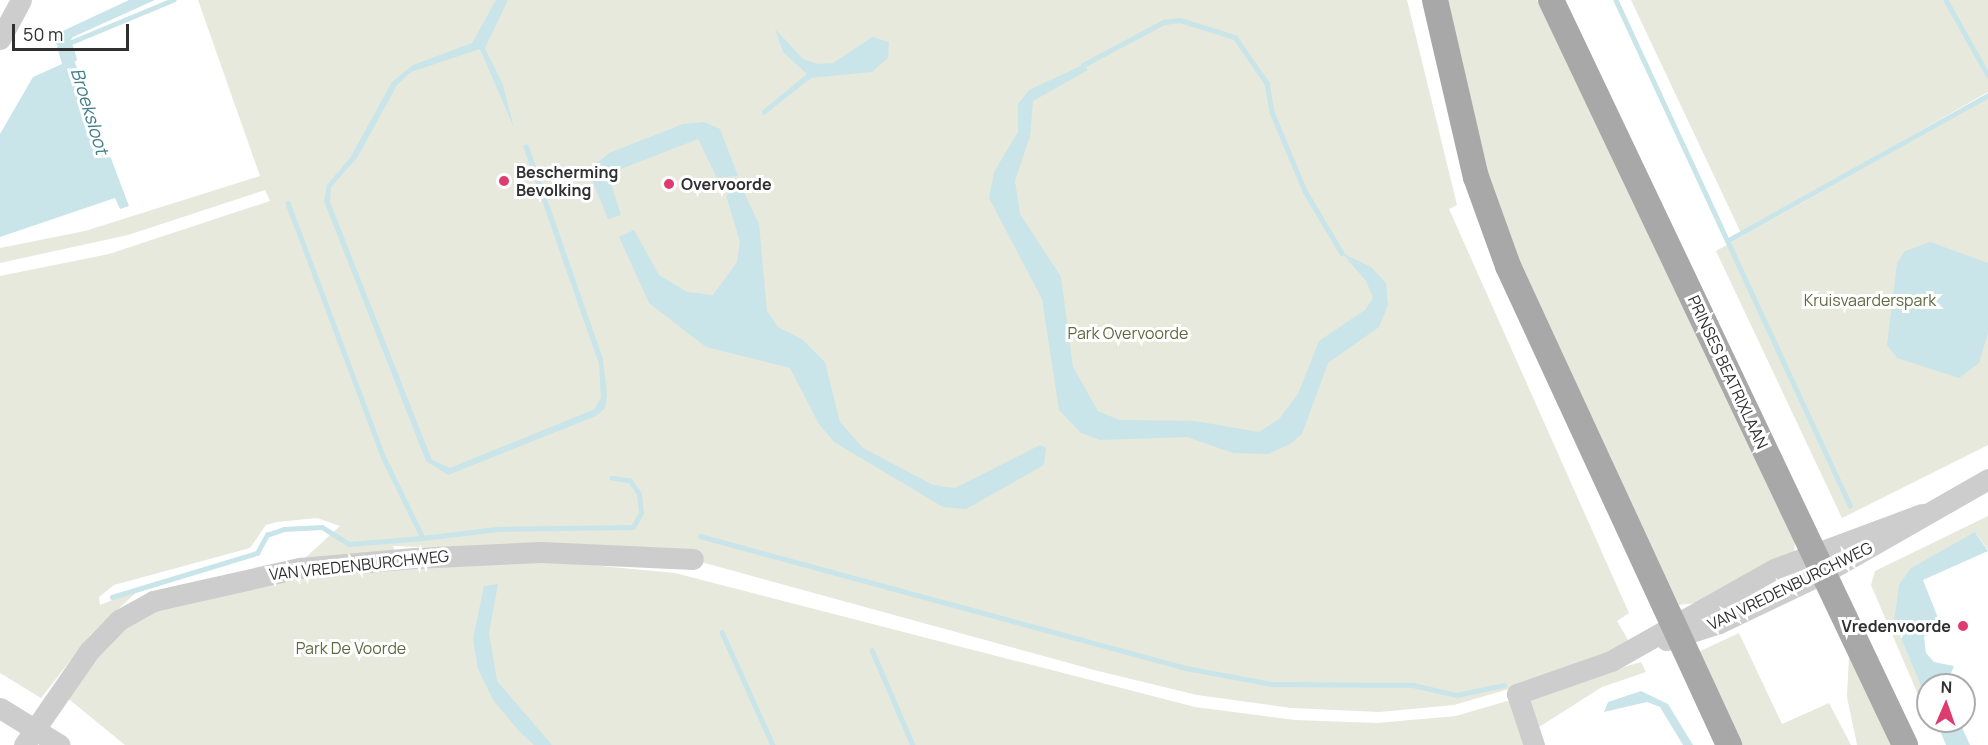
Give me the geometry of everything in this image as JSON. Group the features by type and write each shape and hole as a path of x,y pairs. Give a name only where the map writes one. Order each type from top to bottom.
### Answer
{"main road":[{"path":"1435,0 1476,177 1508,266 1729,745"},
{"name":"PRINSES BEATRIXLAAN","path":"1551,0 1905,745"}],"street":[{"path":"0,39 5,15 21,0"},
{"name":"VAN VREDENBURCHWEG","path":"1534,745 1517,694 1677,631 1922,514 1988,479"},
{"name":"VAN VREDENBURCHWEG","path":"29,737 80,663 119,620 153,600 201,587 300,568 414,558 541,552 693,559"},
{"path":"0,708 29,737 60,745"}],"green space":[{"name":"Park Overvoorde","path":"198,0 1407,0 1457,205 1449,209 1629,613 1617,621 1635,652 1454,705 1379,712 1291,708 1197,695 1098,671 679,556 393,546 400,565 557,562 675,573 1195,707 1295,720 1377,723 1456,716 1641,662 1646,672 1602,687 1525,736 1529,745 125,745 65,696 111,637 147,612 282,579 340,526 317,518 277,522 266,525 250,548 114,585 99,597 100,605 140,589 91,634 41,698 0,673 0,276 109,254 270,201 265,190 128,235 0,263 0,248 85,231 260,176"},
{"path":"1444,0 1537,0 1795,536 1794,559 1695,603 1679,605 1492,211"},
{"path":"1631,0 1988,0 1988,92 1741,233"},
{"name":"Kruisvaarderspark","path":"1988,98 1988,445 1842,518 1716,251"},
{"path":"1988,516 1988,550 1976,533 1911,568 1894,622 1916,674 1916,690 1871,585 1875,571"},
{"path":"1739,633 1782,724 1829,703 1851,745 1740,745 1696,653"},
{"path":"1849,656 1892,745 1857,745 1847,697"}],"water":[{"path":"129,0 155,0 73,37 68,44 129,206 120,209 115,198 0,237 0,134 33,77 62,64 54,35"},
{"path":"496,0 508,0 485,48 503,85 514,128 480,49 411,72 397,85 357,158 331,187 330,202 432,460 450,468 595,409 601,397 599,364 523,146 528,144 603,359 607,395 605,408 596,416 448,475 426,461 324,201 327,185 350,158 392,82 413,65 472,43"},
{"path":"775,29 803,59 817,64 833,63 872,37 889,42 888,58 872,72 811,78 763,116 762,111 807,74 783,52"},
{"path":"1083,65 1088,70 1033,101 1030,136 1015,181 1020,214 1061,277 1073,367 1098,411 1119,420 1195,421 1259,432 1279,419 1298,394 1319,341 1365,310 1373,298 1366,281 1342,253 1371,267 1386,283 1388,305 1379,327 1328,363 1302,434 1290,444 1268,454 1233,453 1187,437 1100,440 1081,433 1059,410 1042,299 989,198 994,172 1018,132 1018,104 1029,90"},
{"path":"704,122 720,129 738,176 717,178 698,139 608,174 621,215 608,219 590,175 594,166 609,153 683,124"},
{"path":"742,188 759,224 767,311 778,327 803,340 825,362 840,422 863,448 933,485 955,488 1040,445 1046,448 1044,465 966,509 943,507 834,442 819,424 790,368 706,347 649,303 619,237 634,230 659,275 687,292 713,295 737,262 740,242 726,195"},
{"path":"1930,242 1988,263 1988,333 1979,363 1959,378 1897,358 1887,345 1897,263 1905,251"},
{"path":"1975,532 1988,551 1923,580 1938,618 1924,637 1926,653 1934,662 1954,666 1951,673 1916,674 1894,622 1899,585 1911,568"},
{"path":"498,584 489,633 497,681 552,745 534,745 519,731 493,700 478,669 473,639 484,586"},
{"path":"1641,691 1668,704 1693,745 1683,745 1660,707 1647,702 1604,712 1608,702"},
{"path":"1941,733 1964,733 1970,745 1946,745"}],"waterway":[{"name":"Broeksloot","path":"74,59 69,43 173,0"},
{"path":"1616,0 1850,505"},
{"path":"1946,0 1988,75"},
{"path":"1083,65 1164,22 1180,20 1235,37 1267,83 1272,112 1305,191 1342,253"},
{"path":"1727,241 1988,95"},
{"path":"288,203 383,456 423,538 496,529 633,527 641,513 639,494 630,481 612,478"},
{"path":"112,597 257,553 267,535 284,529 322,527 349,544 423,538"},
{"path":"700,536 1181,667 1272,684 1413,685 1457,695 1504,685"},
{"path":"722,632 773,745"},
{"path":"872,650 913,745"}],"place":[{"name":"Bescherming Bevolking","path":"504,181"},
{"name":"Overvoorde","path":"669,184"},
{"name":"Vredenvoorde","path":"1963,626"}],"park label":[{"name":"Park De Voorde","path":"351,648"}]}
